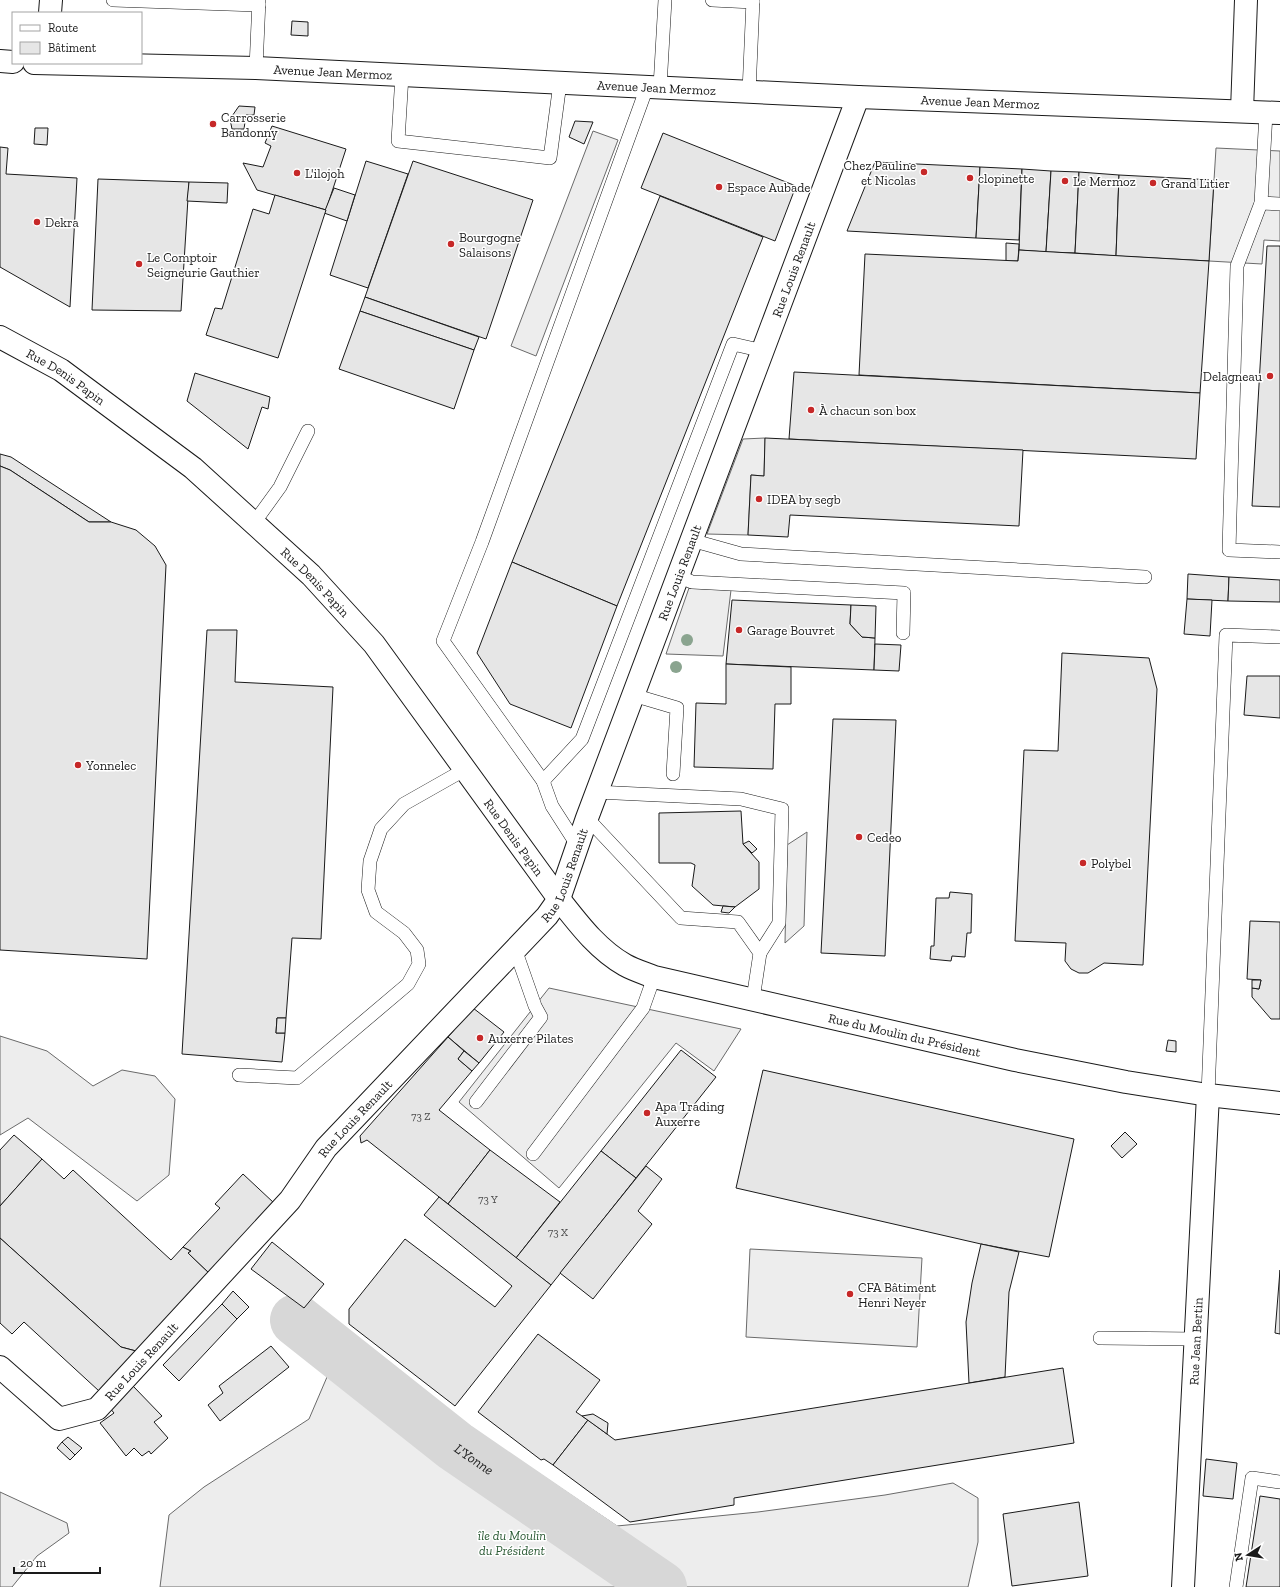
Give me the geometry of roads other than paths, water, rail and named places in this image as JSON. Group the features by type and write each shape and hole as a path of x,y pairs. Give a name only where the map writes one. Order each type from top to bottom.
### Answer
{"street":[{"path":"50,12 51,0"},
{"path":"1242,111 1246,0"},
{"path":"0,61 12,62"},
{"name":"Avenue Jean Mermoz","path":"86,64 256,68 858,97 1273,113"},
{"name":"Rue Louis Renault","path":"0,1367 59,1419 98,1409 290,1200 326,1148 547,916 559,899 596,792 858,97"},
{"name":"Rue Denis Papin","path":"0,338 61,370 193,468 311,575 374,644 559,899"},
{"name":"Rue du Moulin du Président","path":"559,899 584,930 603,949 625,965 654,976 1015,1060 1126,1082 1208,1095 1280,1103"},
{"name":"Rue Jean Bertin","path":"1183,1587 1208,1095"}],"lane":[{"path":"113,0 259,3 256,68"},
{"path":"577,845 552,806 543,781 443,641 482,542 654,87 665,0"},
{"path":"712,0 753,1 749,92"},
{"path":"402,75 398,141 550,158 560,83"},
{"path":"1273,113 1261,203 1237,266 1229,550 1280,552"},
{"path":"1261,203 1280,204"},
{"path":"543,781 582,739 733,344 763,351"},
{"path":"254,523 280,488 308,431"},
{"path":"692,540 741,554 1145,577"},
{"path":"678,576 692,582 904,593 903,633"},
{"path":"1208,1095 1226,635 1280,637"},
{"path":"633,695 677,708 673,774"},
{"path":"239,1075 297,1078 408,984 419,964 417,950 404,933 376,912 368,890 370,861 381,828 404,804 464,770"},
{"path":"596,792 741,799 782,809 779,923 760,953 753,999"},
{"path":"587,818 680,918 738,922 760,953"},
{"path":"476,1102 541,1017 535,1006 515,949"},
{"path":"533,1154 643,1008 654,976"},
{"path":"1100,1338 1196,1339"},
{"path":"1236,1587 1252,1478 1280,1482"}],"waterway":[{"name":"L'Yonne","path":"296,1320 455,1446 661,1587"}],"place":[{"name":"Carrosserie Bandonny","path":"213,124"},
{"name":"Chez Pauline et Nicolas","path":"924,172"},
{"name":"L'ilojoh","path":"297,173"},
{"name":"clopinette","path":"970,178"},
{"name":"Le Mermoz","path":"1065,181"},
{"name":"Grand Litier","path":"1153,183"},
{"name":"Espace Aubade","path":"719,187"},
{"name":"Dekra","path":"37,222"},
{"name":"Bourgogne Salaisons","path":"451,244"},
{"name":"Le Comptoir Seigneurie Gauthier","path":"139,264"},
{"name":"Delagneau","path":"1270,376"},
{"name":"À chacun son box","path":"811,410"},
{"name":"IDEA by segb","path":"759,499"},
{"name":"Garage Bouvret","path":"739,630"},
{"name":"Yonnelec","path":"78,765"},
{"name":"Cedeo","path":"859,837"},
{"name":"Polybel","path":"1083,863"},
{"name":"Auxerre Pilates","path":"480,1038"},
{"name":"Apa Trading Auxerre","path":"647,1113"},
{"name":"CFA Bâtiment Henri Neyer","path":"850,1294"}],"park label":[{"name":"île du Moulin du Président","path":"512,1542"}]}
